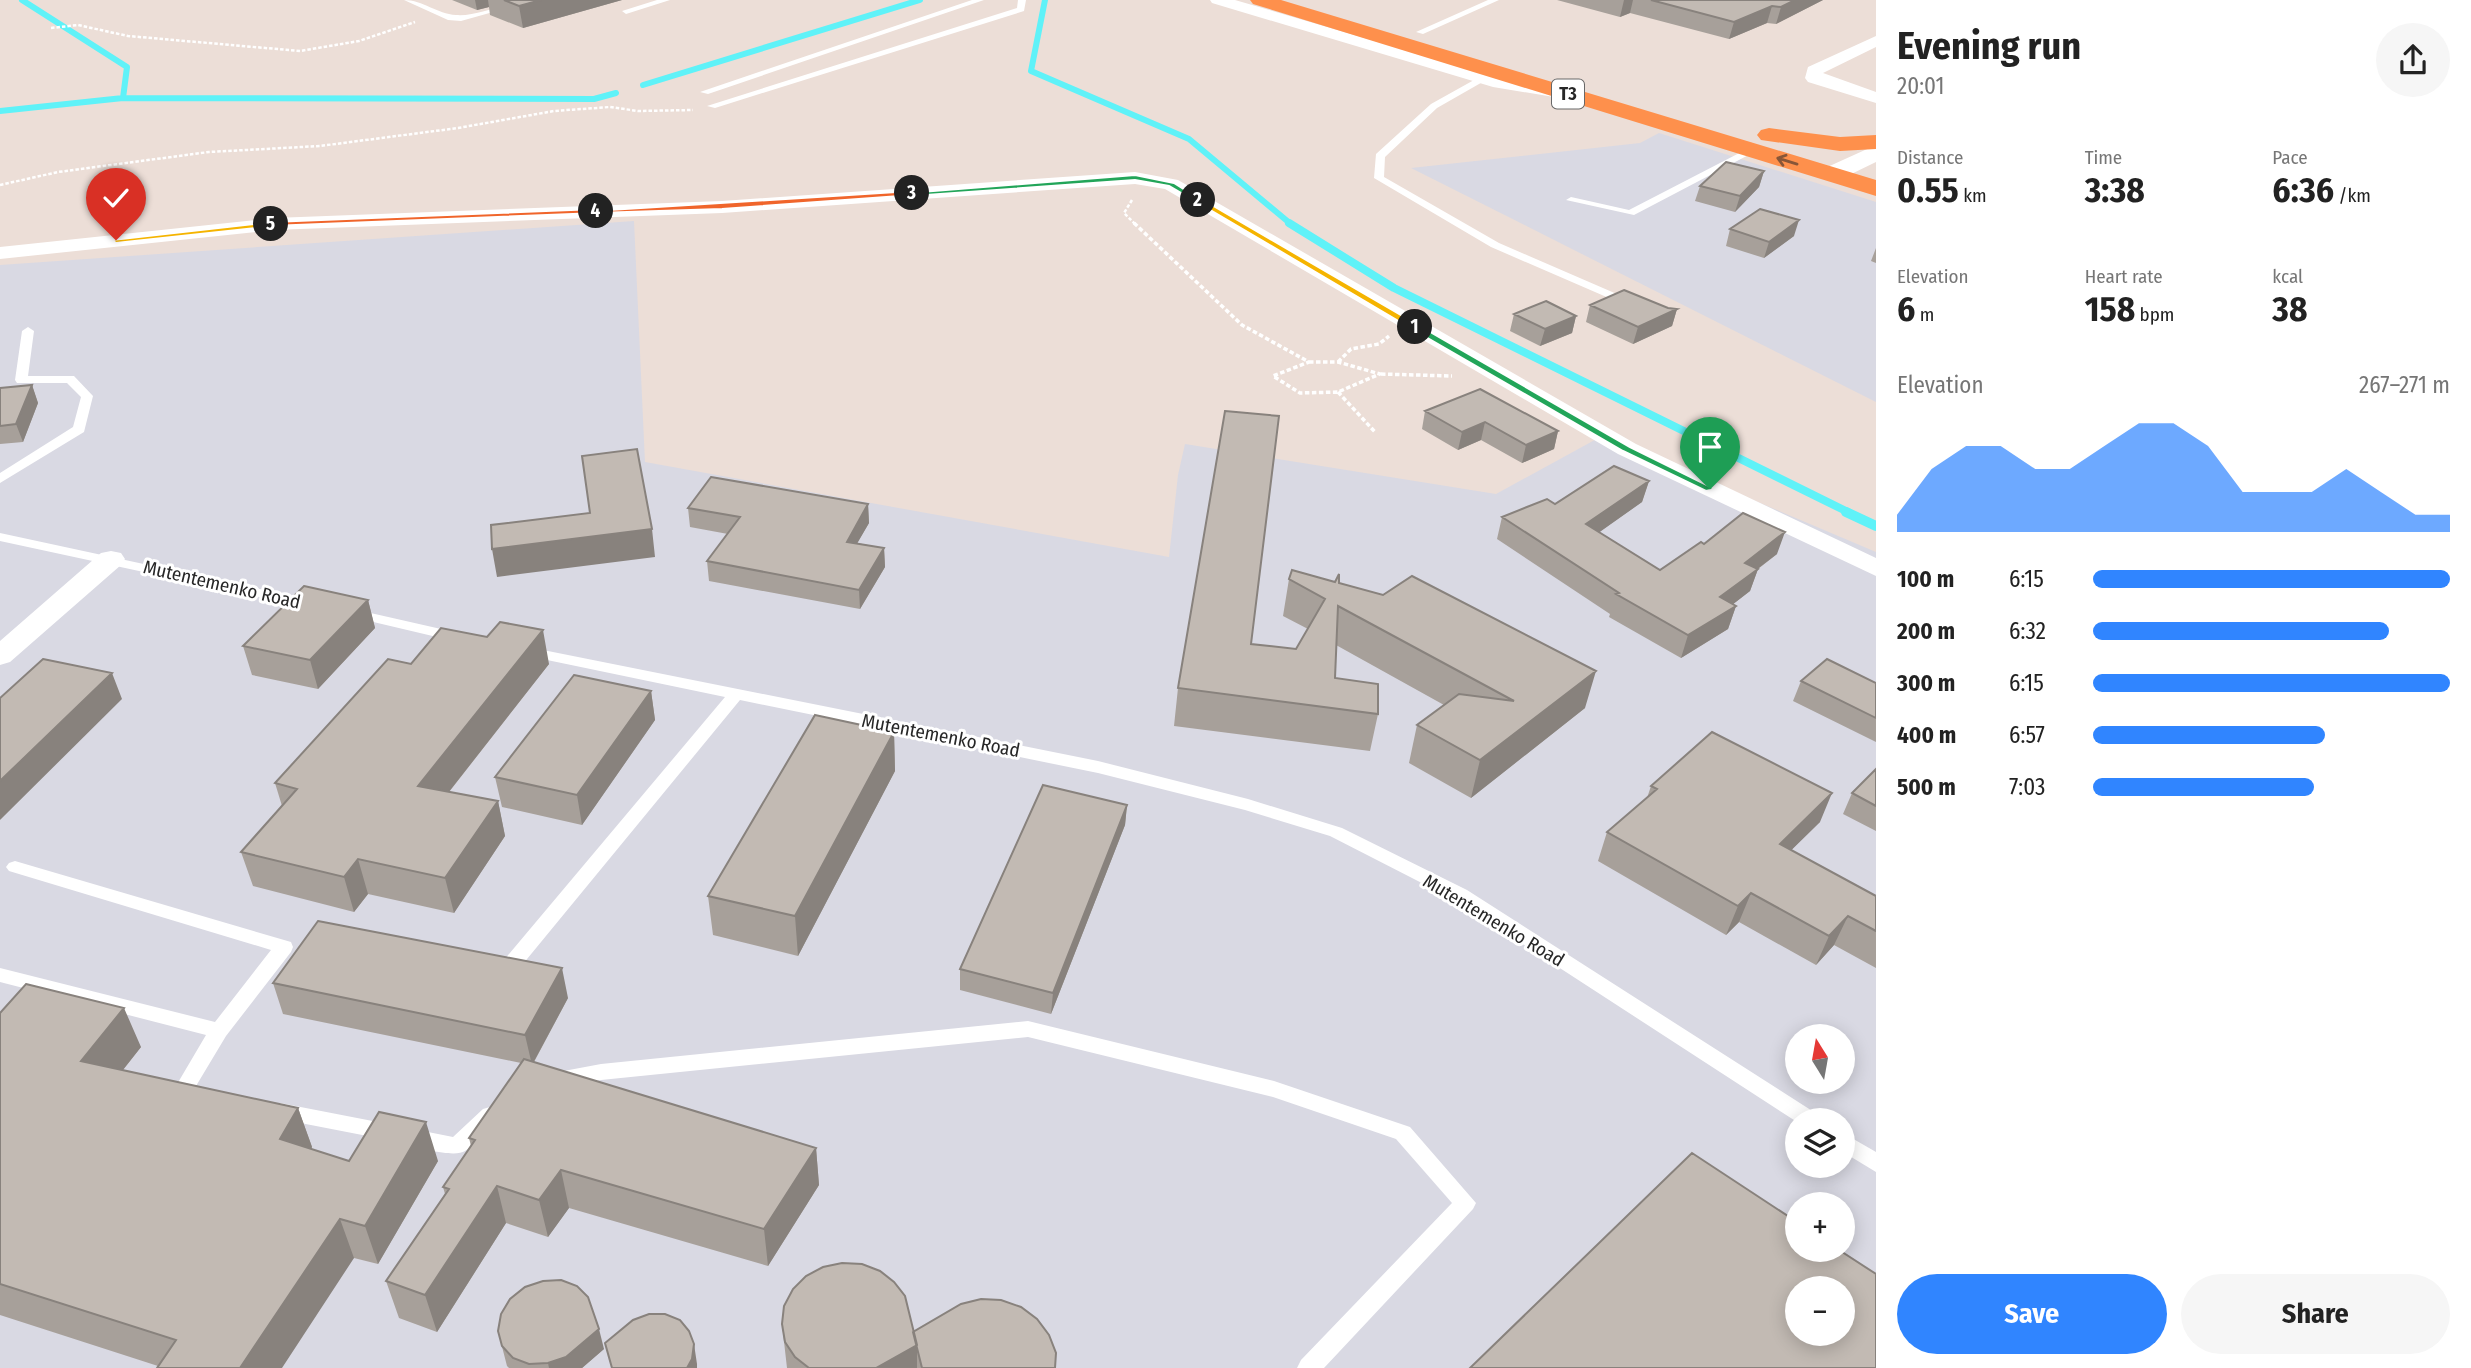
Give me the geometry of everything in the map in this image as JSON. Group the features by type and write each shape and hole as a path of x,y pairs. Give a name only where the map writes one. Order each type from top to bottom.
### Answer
{"highway":[{"name":"T3","path":"1260,0 1568,94 1758,142 1870,161"},
{"name":"T3","path":"1314,0 1758,142 1832,174 1876,188"},
{"path":"1758,142 1840,145 1867,145 1876,142"}],"main road":[{"path":"1832,174 1870,161"}],"street":[{"path":"1218,0 1483,78 1568,94"},
{"path":"1876,41 1814,71 1814,78 1876,98"},
{"path":"0,253 274,224 722,207 1078,180 1135,178 1171,184 1627,449 1876,568"},
{"path":"0,656 111,559"}],"lane":[{"path":"408,0 439,14 461,18 532,0"},
{"path":"626,11 666,0"},
{"path":"705,92 980,0"},
{"path":"712,106 1021,9 1022,0"},
{"path":"1420,32 1495,0"},
{"path":"1483,78 1434,106 1380,156 1379,177 1495,245 1643,309"},
{"path":"1571,200 1630,213 1758,142"},
{"path":"0,479 79,429 87,396 69,379 21,380 28,331"},
{"name":"Mutentemenko Road","path":"0,537 111,559 471,640"},
{"name":"Mutentemenko Road","path":"511,648 1098,767 1248,805 1336,832 1461,895 1791,1108"},
{"path":"512,965 736,694"},
{"path":"15,867 284,947 219,1031 183,1091 210,1097"},
{"path":"0,975 219,1031"},
{"path":"537,1083 601,1072 1028,1029 1274,1089 1403,1133 1465,1203 1309,1368"},
{"path":"265,1108 457,1146 506,1096"},
{"path":"1855,1149 1876,1163"}],"path":[{"path":"51,28 78,25 128,36 300,51 328,49 369,39 439,14"},
{"path":"0,185 58,172 184,155 320,146 458,128 554,111 610,107 685,112 712,106"},
{"path":"1171,184 1132,199 1124,213 1242,325 1310,362"},
{"path":"1338,362 1351,349 1379,344 1406,322"},
{"path":"1381,374 1338,392 1300,393 1273,376 1310,362 1338,362 1381,374 1446,377 1495,372"},
{"path":"1338,392 1375,432"}],"shaded area":[{"path":"1659,133 1876,202 1876,402 1411,168 1640,143"},
{"path":"634,221 645,462 1169,557 1178,475 1185,444 1496,494 1602,436 1876,552 1876,1368 0,1368 0,265"}],"building":[{"path":"504,0 541,0 519,6"},
{"path":"1651,0 1795,0 1781,7 1772,6 1734,22"},
{"path":"1726,162 1764,171 1740,196 1700,186"},
{"path":"1760,209 1799,220 1769,242 1730,229"},
{"path":"1624,290 1677,309 1638,327 1590,305"},
{"path":"1546,301 1576,316 1545,329 1514,314"},
{"path":"32,385 16,424 0,426 0,388"},
{"path":"1480,389 1558,431 1526,445 1485,422 1462,432 1425,411"},
{"path":"1225,411 1279,416 1251,644 1296,649 1325,599 1289,579 1292,570 1335,582 1339,574 1339,583 1383,595 1412,576 1596,671 1480,760 1417,725 1459,694 1514,701 1338,606 1335,678 1378,684 1378,714 1178,688"},
{"path":"637,449 652,529 492,549 491,525 590,513 582,456"},
{"path":"1614,466 1649,481 1586,524 1660,570 1701,542 1704,544 1743,513 1785,532 1745,563 1758,569 1720,597 1736,606 1688,635 1616,594 1619,593 1502,517 1547,499 1555,504"},
{"path":"711,477 868,504 847,542 884,548 859,590 707,561 740,517 688,508"},
{"path":"304,586 368,600 310,660 243,646"},
{"path":"500,622 543,630 418,786 498,801 445,878 358,859 344,877 241,852 297,789 275,783 388,659 411,664 441,628 487,637"},
{"path":"43,659 112,673 0,781 0,698"},
{"path":"1827,659 1876,683 1876,718 1801,681"},
{"path":"574,675 651,691 577,795 495,777"},
{"path":"815,715 894,732 795,916 708,896"},
{"path":"1712,732 1832,793 1780,844 1876,896 1876,931 1848,916 1829,936 1751,893 1738,906 1607,832 1657,789 1651,786"},
{"path":"1876,769 1876,806 1852,793"},
{"path":"1043,785 1127,805 1053,993 960,969"},
{"path":"318,921 562,968 525,1035 273,983"},
{"path":"26,984 124,1008 81,1061 298,1108 280,1139 349,1161 379,1112 426,1122 365,1226 340,1219 240,1368 157,1368 176,1340 0,1284 0,1013"},
{"path":"524,1059 816,1148 764,1229 561,1170 539,1200 497,1186 425,1295 386,1281 449,1189 443,1187 475,1140 469,1138"},
{"path":"1692,1153 1785,1214 1785,1262 1855,1260 1876,1274 1876,1368 1470,1368"},
{"path":"842,1263 862,1264 880,1271 894,1282 905,1296 917,1345 876,1368 809,1368 795,1357 785,1342 782,1324 784,1306 793,1289 806,1276 823,1267"},
{"path":"561,1280 577,1286 588,1297 599,1329 566,1357 548,1363 529,1364 513,1358 502,1346 498,1331 501,1314 510,1299 525,1287 543,1281"},
{"path":"981,1299 1001,1300 1021,1307 1037,1319 1049,1335 1056,1353 1055,1368 922,1368 913,1332 961,1304"},
{"path":"649,1314 665,1314 680,1320 689,1331 694,1344 692,1359 687,1368 612,1368 605,1343 633,1320"}],"waterway":[{"path":"22,0 127,67 123,98"},
{"path":"643,85 920,0"},
{"path":"1045,0 1031,71 1189,139 1291,224"},
{"path":"123,98 594,99 616,93"},
{"path":"0,111 123,98"},
{"path":"1291,224 1394,288 1850,513"},
{"path":"1846,512 1876,526"}],"route":[{"path":"116,240 274,224 722,207 1135,178 1171,184 1627,449 1710,489"}]}
